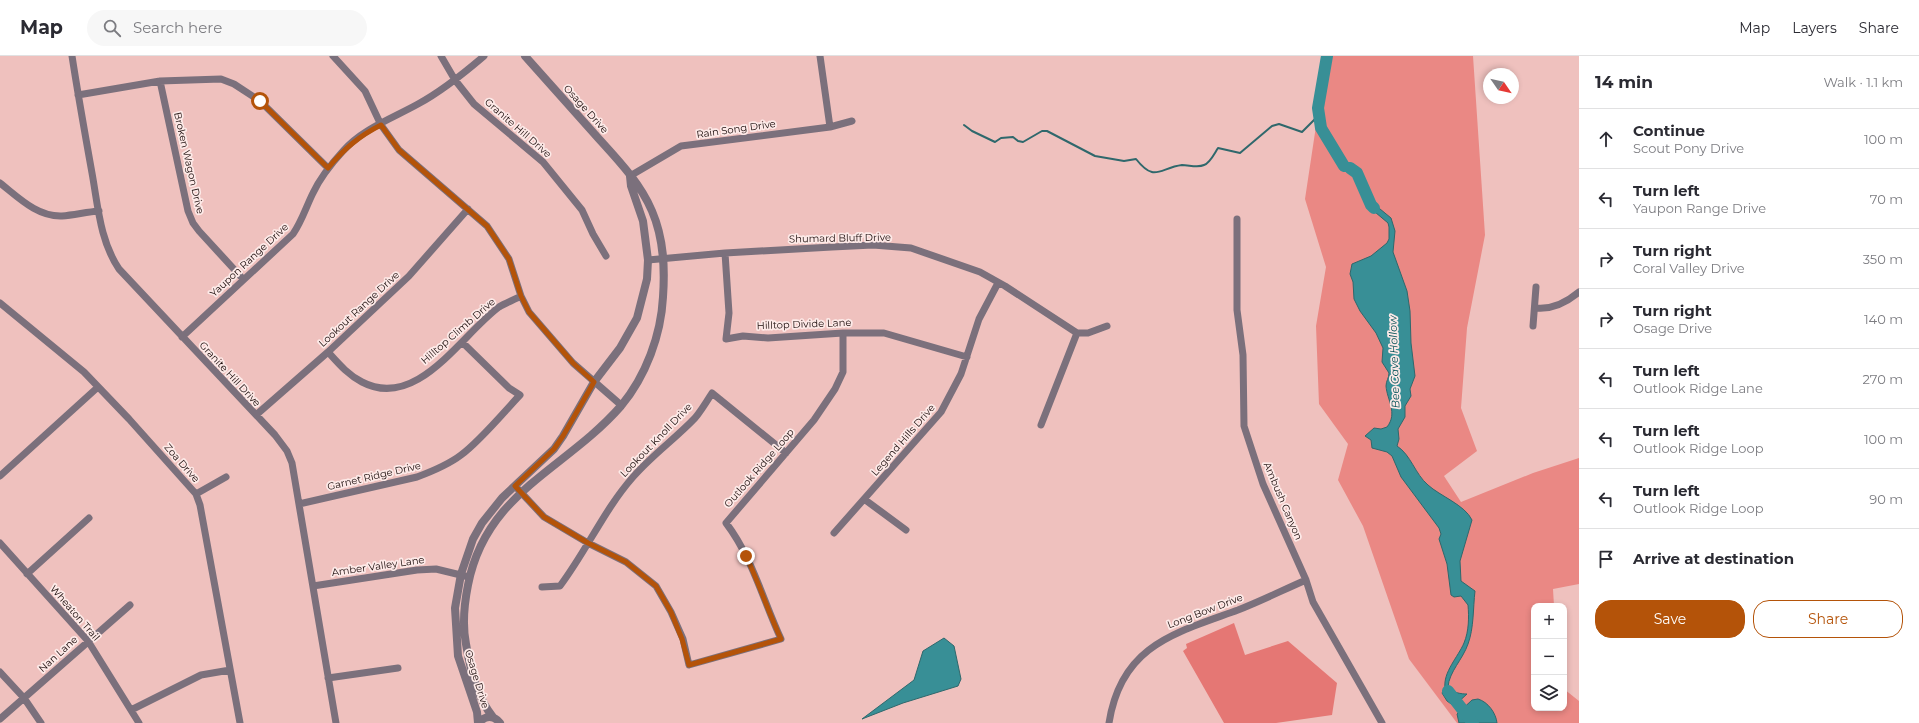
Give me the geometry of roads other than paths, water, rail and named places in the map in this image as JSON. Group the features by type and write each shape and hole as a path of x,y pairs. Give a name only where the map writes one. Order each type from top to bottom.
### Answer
{"street":[{"name":"Granite Hill Drive","path":"72,56 105,243 111,257 119,269 275,435 287,451 292,463 336,723"},
{"path":"333,56 364,91 381,125 399,150 487,226 509,259 521,296 529,312 573,363 621,405"},
{"name":"Granite Hill Drive","path":"441,56 455,80 474,104 543,162 582,210 593,234 606,256"},
{"name":"Yaupon Range Drive","path":"182,337 293,234 302,220 314,192 328,168 344,150 364,133 420,103 455,80 484,56"},
{"name":"Osage Drive","path":"479,723 477,712 458,656 455,608 461,574 473,539 482,523 502,498 518,489 593,433 621,405 641,374 656,338 662,308 664,259 653,213 643,193 624,168 525,56"},
{"path":"820,56 830,127"},
{"path":"78,95 160,81 221,79 234,84 260,101 328,168"},
{"name":"Broken Wagon Drive","path":"160,81 188,212 199,231 243,279"},
{"name":"Rain Song Drive","path":"630,176 681,146 830,127 852,121"},
{"name":"Osage Drive","path":"496,720 487,710 469,662 463,618 469,577 474,561 490,528 518,489 554,449 594,382 620,348 637,318 647,278 648,260 643,221 631,186 630,176"},
{"path":"0,183 28,205 49,215 61,216 99,211"},
{"name":"Lookout Range Drive","path":"256,415 328,352 409,276 468,209"},
{"name":"Ambush Canyon","path":"1237,219 1237,310 1243,355 1244,426 1263,484 1306,580 1313,602 1382,723"},
{"name":"Shumard Bluff Drive","path":"648,260 725,253 873,245 911,248 980,272 1077,333"},
{"name":"Hilltop Divide Lane","path":"725,253 729,313 726,339 743,336 768,338 843,332 884,333 967,357"},
{"name":"Legend Hills Drive","path":"834,533 940,412 961,374 979,319 998,283"},
{"path":"1533,326 1536,287"},
{"path":"1535,308 1541,309 1565,304 1579,292"},
{"name":"Hilltop Climb Drive","path":"328,352 349,374 363,382 380,388 395,388 410,384 429,372 445,359 500,307 521,296"},
{"name":"Zoa Drive","path":"0,304 84,372 196,494 200,505 240,723"},
{"path":"1041,425 1077,333 1088,333 1106,326"},
{"name":"Outlook Ridge Loop","path":"588,543 626,562 656,586 671,612 682,639 689,665 781,639 769,612 758,581 737,538 726,523 814,420 836,389 843,372 843,332"},
{"name":"Garnet Ridge Drive","path":"298,504 417,477 436,470 462,455 520,395 509,388 462,342"},
{"path":"0,476 98,387"},
{"name":"Lookout Knoll Drive","path":"542,588 560,586 578,562 605,514 633,477 648,460 696,417 712,393 786,453"},
{"path":"196,494 226,477"},
{"path":"518,489 544,517 588,543"},
{"path":"864,499 906,530"},
{"path":"27,574 89,518"},
{"name":"Wheaton Trail","path":"0,543 88,641 139,723"},
{"name":"Amber Valley Lane","path":"313,586 416,570 436,569 469,577"},
{"name":"Long Bow Drive","path":"1109,723 1111,709 1127,674 1151,647 1180,631 1241,609 1306,580"},
{"name":"Nan Lane","path":"0,719 130,605"},
{"path":"328,678 398,668"},
{"path":"131,710 202,675 230,670"},
{"path":"0,672 24,698 41,723"},
{"path":"479,723 486,717 496,720"}],"water":[{"path":"1367,195 1374,204 1391,218 1395,231 1393,252 1407,291 1410,311 1411,343 1415,376 1410,389 1411,396 1405,406 1405,417 1398,429 1399,439 1397,446 1406,454 1420,476 1428,485 1458,505 1469,515 1472,520 1460,561 1461,581 1475,591 1472,625 1468,644 1453,671 1448,687 1454,692 1467,694 1454,706 1447,701 1442,693 1445,688 1446,676 1466,638 1468,605 1461,596 1454,597 1451,595 1447,564 1439,539 1441,534 1439,528 1401,477 1392,456 1387,452 1372,448 1371,440 1365,436 1374,428 1381,429 1387,427 1392,417 1386,386 1389,373 1382,362 1383,348 1376,333 1360,311 1354,299 1353,282 1350,274 1352,264 1371,256 1387,243 1389,239 1388,223 1369,207"},
{"path":"944,638 954,646 961,679 958,686 903,703 862,719 914,680 923,651"},
{"path":"1472,700 1482,700 1491,708 1497,723 1459,723 1457,714"}],"waterway":[{"name":"Bee Cave Hollow","path":"1327,56 1318,108 1321,128 1344,166"},
{"path":"964,125 972,131 995,142 1001,138 1013,137 1018,141 1023,142 1042,131 1047,131 1095,156 1124,161 1136,159 1148,170 1158,172 1182,165 1202,166 1210,160 1218,148 1240,153 1272,126 1279,124 1302,132 1319,115"},
{"name":"Bee Cave Hollow","path":"1350,168 1357,173 1371,205 1374,208"},
{"name":"Bee Cave Hollow","path":"1448,691 1473,723"}]}
